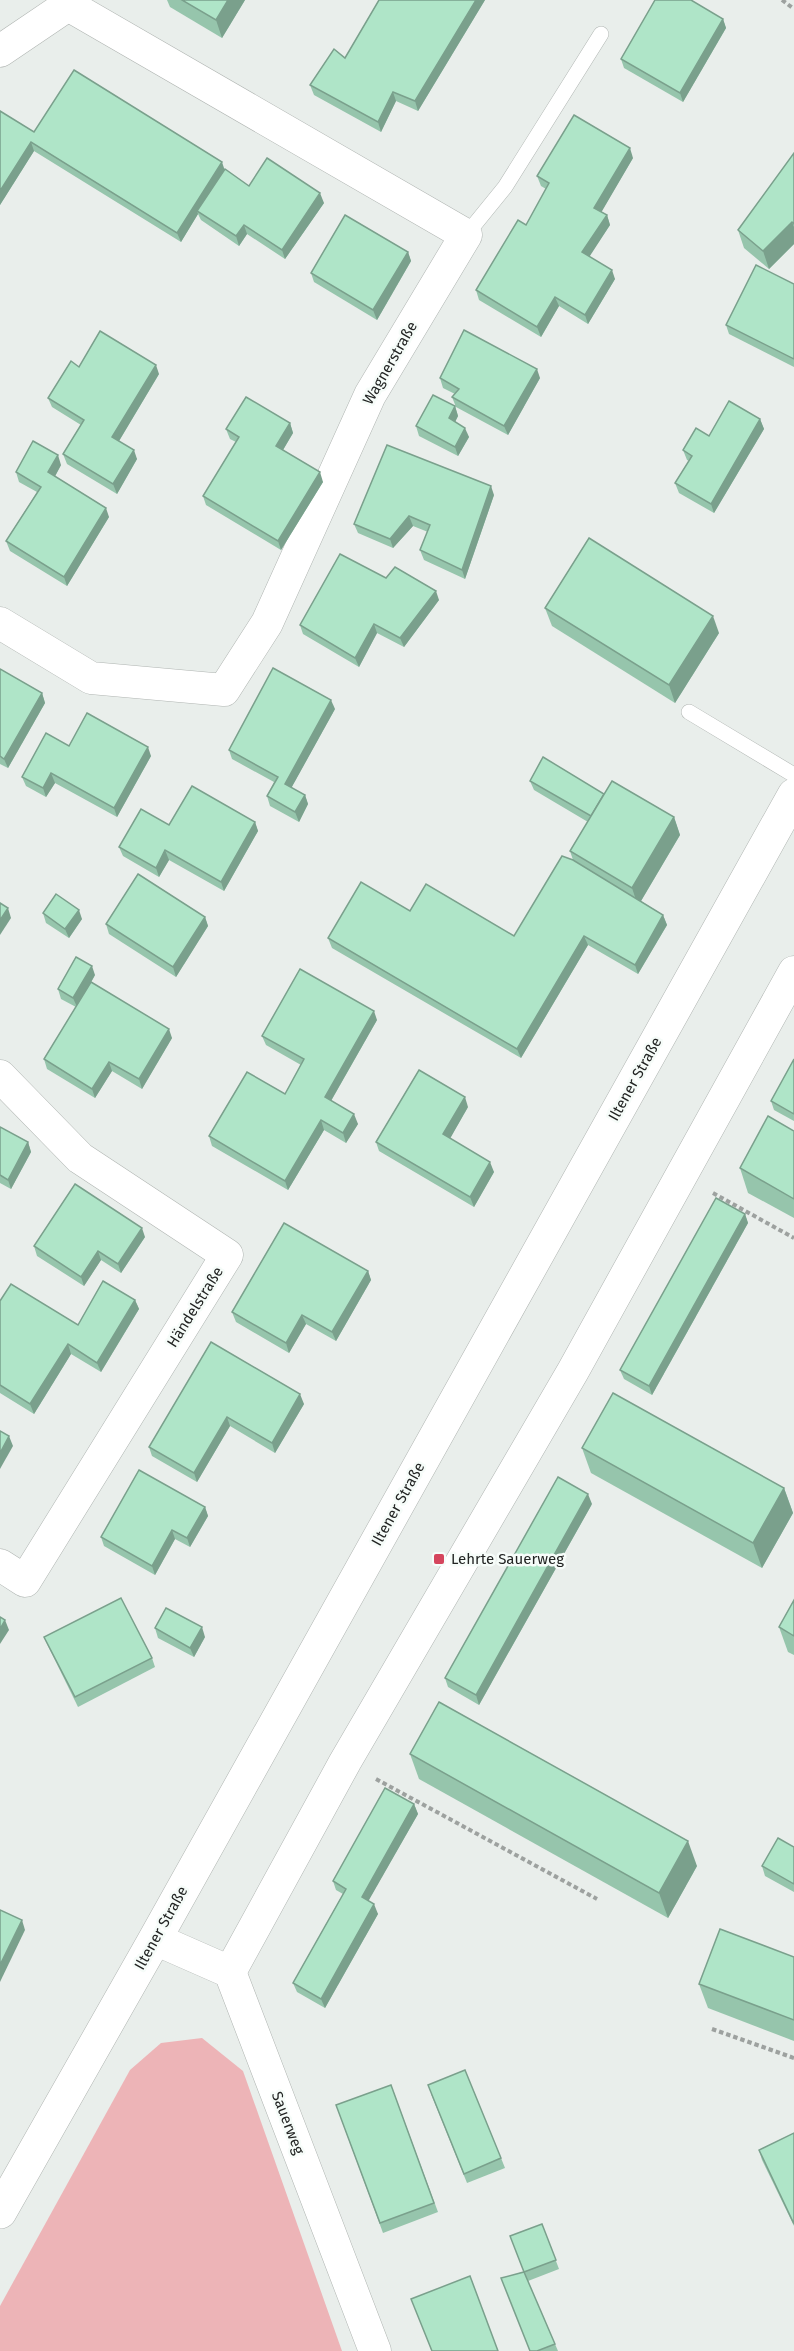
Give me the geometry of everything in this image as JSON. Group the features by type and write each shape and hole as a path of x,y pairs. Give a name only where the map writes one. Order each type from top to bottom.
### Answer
{"street":[{"path":"0,51 70,3 466,235"},
{"name":"Wagnerstraße","path":"0,623 91,678 224,690 267,623 370,394 466,235"},
{"name":"Iltener Straße","path":"0,2212 794,795"},
{"path":"155,1939 230,1972 345,1762 573,1371 794,972"},
{"name":"Händelstraße","path":"0,1076 80,1158 227,1256 25,1581 0,1565"},
{"name":"Sauerweg","path":"230,1972 375,2351"}],"lane":[{"path":"466,235 505,188 601,34"},
{"path":"689,712 794,775"}],"path":[{"path":"782,0 794,9"},
{"path":"681,1176 794,1238"},
{"path":"345,1762 597,1899"},
{"path":"712,2029 794,2058"}],"shaded area":[{"path":"202,2038 243,2071 342,2351 0,2351 0,2306 130,2070 161,2043"}],"building":[{"path":"182,0 228,0 216,20"},
{"path":"379,0 476,0 415,101 393,92 378,122 310,85 334,49 345,58"},
{"path":"655,0 691,0 723,19 680,93 621,59"},
{"path":"74,70 222,162 177,233 31,142 0,191 0,111 34,132"},
{"path":"574,115 630,148 594,208 607,215 582,252 612,270 585,315 555,297 537,327 476,290 518,220 526,225 549,183 537,176"},
{"path":"794,153 794,224 792,222 763,251 738,230"},
{"path":"267,158 320,193 282,250 244,225 236,236 197,211 225,169 249,186"},
{"path":"345,215 408,252 373,310 311,273"},
{"path":"756,265 794,284 794,359 726,325"},
{"path":"464,330 537,369 504,426 452,397 459,389 440,378"},
{"path":"100,331 156,365 112,437 134,450 113,484 63,454 84,420 48,398 71,361 79,367"},
{"path":"433,395 455,406 449,418 465,428 455,447 416,426"},
{"path":"246,397 290,423 276,446 320,472 278,541 203,496 239,437 226,429"},
{"path":"729,401 760,419 711,504 675,483 692,456 683,450 696,428 709,436"},
{"path":"33,441 58,455 48,472 106,508 64,577 6,541 41,487 16,472"},
{"path":"387,445 491,486 462,570 420,550 430,525 409,516 390,539 354,524"},
{"path":"589,538 713,616 669,685 545,608"},
{"path":"340,554 386,578 395,567 436,591 400,638 374,624 355,658 300,625"},
{"path":"273,668 331,700 285,784 305,795 295,812 267,796 278,777 229,750"},
{"path":"0,669 42,693 4,759 0,756"},
{"path":"87,713 148,747 114,808 51,773 43,788 22,777 46,733 69,746"},
{"path":"543,757 604,794 591,816 530,781"},
{"path":"612,781 674,817 632,888 570,851"},
{"path":"192,786 255,822 221,882 165,850 156,868 119,847 141,809 169,825"},
{"path":"562,856 573,860 663,915 635,965 584,936 517,1049 328,938 361,882 410,911 426,884 514,936"},
{"path":"138,874 205,917 173,967 106,924"},
{"path":"56,894 79,910 65,929 43,913"},
{"path":"0,903 8,908 0,920"},
{"path":"76,957 92,966 73,998 58,989"},
{"path":"300,969 374,1011 325,1097 354,1114 343,1133 321,1120 285,1181 209,1136 247,1072 285,1094 304,1059 262,1036"},
{"path":"91,982 169,1029 139,1079 109,1062 92,1089 44,1059"},
{"path":"794,1059 794,1114 771,1101"},
{"path":"419,1070 465,1097 443,1134 490,1162 470,1197 376,1142"},
{"path":"768,1116 794,1131 794,1199 740,1168"},
{"path":"0,1127 28,1142 8,1180 0,1175"},
{"path":"75,1184 142,1228 118,1264 98,1251 81,1277 34,1246"},
{"path":"716,1198 745,1214 649,1386 620,1370"},
{"path":"284,1223 368,1271 332,1332 302,1315 286,1343 232,1312"},
{"path":"103,1281 135,1300 97,1363 68,1344 30,1404 0,1385 0,1301 11,1284 78,1325"},
{"path":"211,1342 300,1394 272,1443 227,1417 194,1473 149,1447"},
{"path":"613,1393 784,1488 753,1543 582,1448"},
{"path":"0,1431 9,1436 0,1453"},
{"path":"139,1470 205,1507 187,1538 172,1530 152,1566 101,1537"},
{"path":"558,1477 588,1494 476,1695 445,1678"},
{"path":"121,1598 152,1658 75,1697 44,1637"},
{"path":"794,1600 794,1636 779,1627"},
{"path":"166,1608 202,1627 190,1648 155,1628"},
{"path":"0,1617 5,1620 0,1629"},
{"path":"439,1702 688,1841 659,1893 410,1754"},
{"path":"385,1788 414,1804 362,1897 374,1904 321,1999 293,1983 346,1889 333,1881"},
{"path":"778,1838 794,1847 794,1884 762,1866"},
{"path":"0,1910 22,1920 0,1965"},
{"path":"720,1929 794,1957 794,2020 699,1984"},
{"path":"465,2070 501,2158 464,2174 428,2085"},
{"path":"391,2085 434,2203 380,2223 336,2105"},
{"path":"794,2133 794,2224 759,2150"},
{"path":"542,2224 556,2260 524,2272 510,2236"},
{"path":"524,2272 555,2344 537,2351 530,2351 501,2278"},
{"path":"470,2276 498,2351 432,2351 411,2299"}],"place":[{"name":"Lehrte Sauerweg","path":"439,1559"}]}
